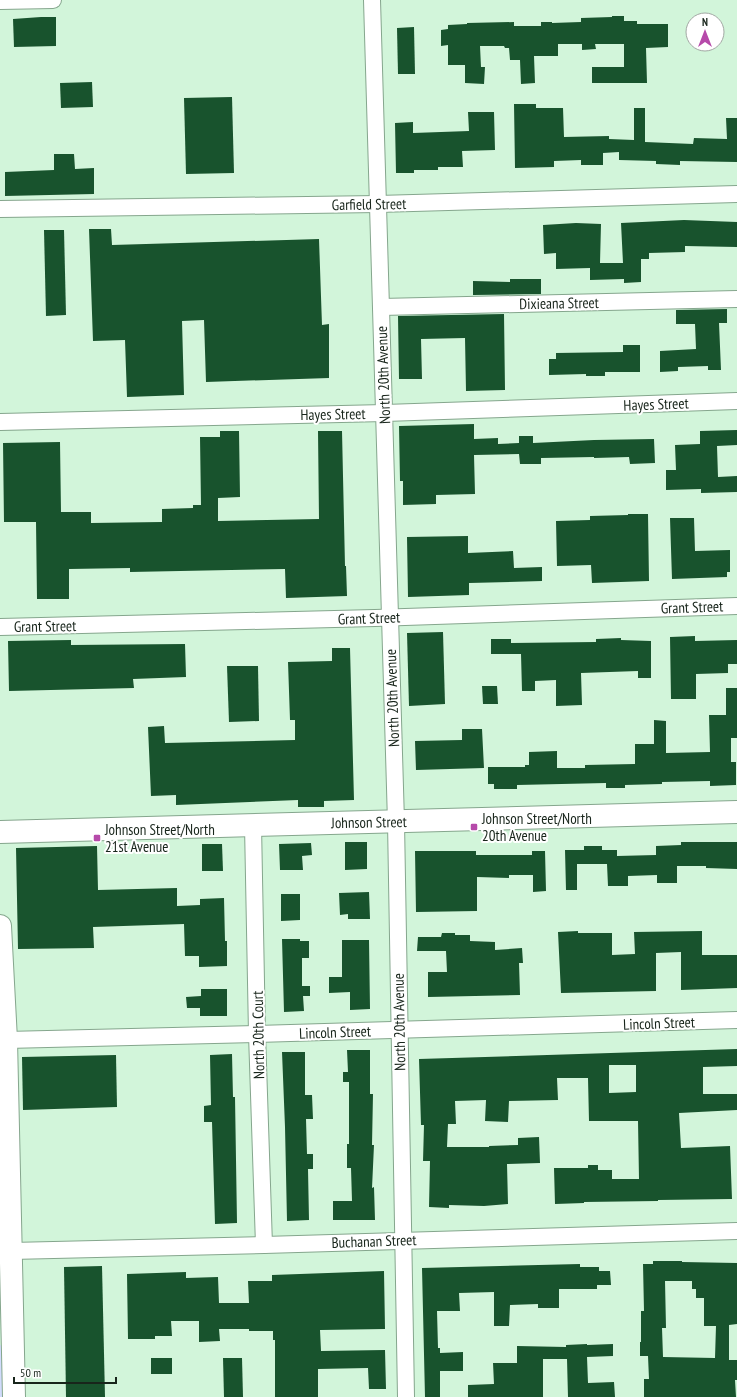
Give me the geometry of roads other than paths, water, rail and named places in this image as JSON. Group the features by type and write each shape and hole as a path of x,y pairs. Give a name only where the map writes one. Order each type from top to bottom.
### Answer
{"street":[{"path":"0,1 53,0"},
{"name":"North 20th Avenue","path":"372,0 396,822 406,1397"},
{"name":"Garfield Street","path":"0,209 378,204 737,194"},
{"name":"Dixieana Street","path":"381,307 737,299"},
{"name":"Hayes Street","path":"0,422 385,413 737,401"},
{"name":"Grant Street","path":"0,627 737,606"},
{"name":"Johnson Street","path":"0,832 737,812"},
{"name":"North 20th Court","path":"253,825 257,1034 264,1245"},
{"path":"0,926 6,1040 14,1397"},
{"name":"Lincoln Street","path":"6,1040 737,1020"},
{"name":"Buchanan Street","path":"11,1251 264,1245 737,1230"}],"place":[{"name":"Johnson Street/North 20th Avenue","path":"474,827"},
{"name":"Johnson Street/North 21st Avenue","path":"97,838"}]}
